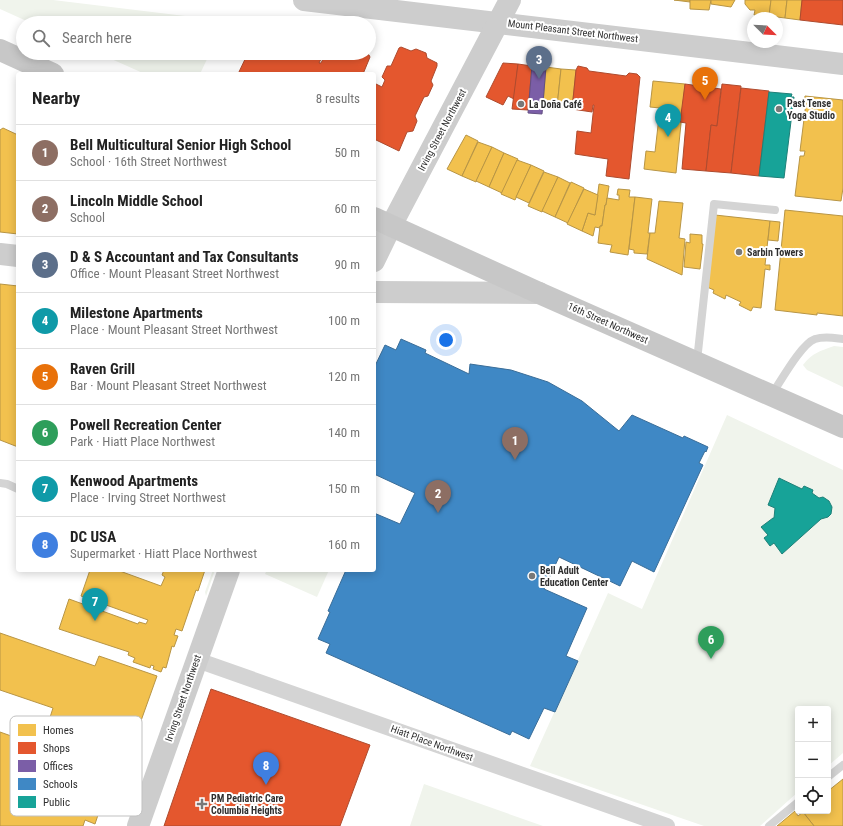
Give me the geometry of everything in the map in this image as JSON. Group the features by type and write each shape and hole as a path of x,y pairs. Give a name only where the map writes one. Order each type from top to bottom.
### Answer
{"main road":[{"path":"0,50 16,57"},
{"path":"22,60 49,72"},
{"name":"16th Street Northwest","path":"383,222 539,293 843,427"}],"street":[{"name":"Mount Pleasant Street Northwest","path":"312,0 843,64"},
{"name":"Irving Street Northwest","path":"376,252 383,222 510,0"},
{"path":"0,254 16,256"},
{"path":"376,292 539,293"},
{"name":"Irving Street Northwest","path":"142,815 228,572"},
{"name":"Hiatt Place Northwest","path":"197,660 666,826"},
{"name":"Irving Street Northwest","path":"138,826 142,816"}],"lane":[{"path":"697,362 714,204 775,210"},
{"path":"772,395 789,367 806,346 814,339 824,337 843,339"},
{"path":"0,483 16,488"},
{"path":"831,775 843,765"},
{"path":"769,826 795,804"}],"shaded area":[{"path":"0,0 53,0 185,16 16,16 0,9"},
{"path":"114,60 207,60 201,72 141,72"},
{"path":"834,346 843,347 843,387 807,370 803,365 813,355"},
{"path":"727,415 843,470 843,753 831,763 831,706 795,706 795,795 760,826 704,826 530,766 608,593 642,609"},
{"path":"212,572 214,572 206,596 205,592"},
{"path":"266,572 328,572 317,597 265,574"},
{"path":"424,784 543,826 410,826"}],"building: Homes":[{"path":"674,0 690,0 690,2"},
{"path":"690,0 711,0 709,10 690,9"},
{"path":"711,0 735,0 731,7 711,4"},
{"path":"745,0 771,0 770,12 755,12 755,10 750,10 745,4"},
{"path":"771,0 787,0 785,18 783,18 783,12 770,12"},
{"path":"787,0 802,0 800,20 785,18"},
{"path":"546,67 561,69 557,107 543,105"},
{"path":"561,69 576,70 572,109 557,107"},
{"path":"653,81 685,84 676,173 644,169 646,151 655,152 660,108 650,107"},
{"path":"805,96 843,100 843,188 841,201 795,196 800,156 804,156 805,151 800,151 806,103 804,103"},
{"path":"3,128 16,134 16,234 0,232 0,130"},
{"path":"466,135 478,141 462,176 447,169"},
{"path":"478,142 492,147 476,182 462,176"},
{"path":"492,147 504,153 489,187 476,181"},
{"path":"504,153 518,159 502,193 489,187"},
{"path":"517,160 531,165 515,200 501,194"},
{"path":"531,165 544,171 529,203 516,197"},
{"path":"544,172 558,177 542,212 528,206"},
{"path":"558,177 570,183 555,217 542,211"},
{"path":"571,182 584,188 568,223 555,217"},
{"path":"599,184 609,186 602,226 600,226 600,228 595,227 593,236 582,231 588,213 595,215"},
{"path":"584,189 598,195 595,215 588,213 582,231 567,224"},
{"path":"618,189 630,190 629,197 635,197 628,255 610,252 612,245 598,243 600,226 602,226 607,198 619,200 619,195 617,195"},
{"path":"635,197 652,199 647,254 634,253 634,250 629,249"},
{"path":"659,201 683,203 679,238 685,239 682,275 647,259 650,233 655,233"},
{"path":"785,210 843,216 843,316 817,313 817,315 775,310"},
{"name":"Sarbin Towers","path":"715,215 770,221 765,265 770,265 770,270 765,269 761,308 753,307 751,311 739,305 741,302 726,295 725,299 713,293 714,290 707,287"},
{"path":"770,221 780,222 778,241 768,240"},
{"path":"690,234 702,235 703,244 700,269 684,267 686,242 690,243"},
{"path":"0,284 16,286 16,446 0,440"},
{"path":"89,572 122,572 161,586 165,577 162,575 163,572 204,572 198,591 196,590 182,631 176,629 174,635 178,636 174,647 172,646 166,668 163,667 161,672 153,669 154,666 151,665 150,668 133,662 135,658 128,655 129,652 59,629 69,599 138,624 139,622 146,624 148,620 81,596"},
{"path":"0,633 95,666 99,656 157,676 142,718 142,716 50,716 53,708 0,690"},
{"path":"0,732 10,736 10,816 98,816 95,824 85,820 83,826 0,826"},
{"path":"843,779 843,826 814,826 805,814 831,814 831,789"},
{"path":"795,811 795,814 798,816 805,814 814,826 777,826"}],"building: Shops":[{"path":"802,0 843,0 843,25 800,20"},
{"path":"401,47 411,51 416,49 426,53 427,58 437,63 437,66 431,81 433,85 428,96 424,97 415,116 417,121 413,131 407,132 399,151 376,140 376,84 382,87 385,80 382,77 387,66 391,66 399,48"},
{"path":"245,60 320,60 319,63 321,63 322,60 369,60 364,72 239,72"},
{"path":"503,63 518,64 514,99 508,96 503,105 486,97"},
{"path":"518,64 532,66 528,110 512,109"},
{"path":"578,66 587,68 589,71 626,76 629,73 637,74 640,77 629,179 606,176 608,159 575,154 577,131 591,133 594,105 592,112 572,109 576,70"},
{"path":"685,84 721,89 717,126 711,125 706,171 682,169 686,123 680,122"},
{"path":"722,84 741,86 731,173 706,171 711,125 717,126"},
{"path":"741,88 769,91 759,176 731,173"},
{"path":"211,689 370,745 340,826 164,826"}],"building: Offices":[{"path":"532,66 546,67 542,114 528,113"}],"building: Schools":[{"path":"401,339 426,350 425,353 469,374 470,364 511,370 548,382 582,401 619,431 632,415 683,438 684,436 708,447 699,463 703,465 654,572 632,561 620,586 559,557 544,589 587,608 566,656 578,661 555,712 544,708 529,739 512,731 510,735 326,653 330,644 318,639 330,612 328,611 345,572 376,572 376,514 400,524 415,493 376,475 376,364 385,345 396,350"}],"building: Public":[{"path":"769,92 792,94 791,97 794,97 784,178 759,176"},
{"path":"779,478 802,489 804,486 813,490 812,493 819,498 823,497 829,501 832,507 831,514 828,517 821,519 782,554 774,543 770,546 764,538 768,535 761,527 774,518 775,508 768,505"}],"place":[{"name":"D & S Accountant and Tax Consultants","path":"539,79"},
{"name":"Raven Grill","path":"705,100"},
{"name":"La Doña Café","path":"521,104"},
{"name":"Past Tense Yoga Studio","path":"779,109"},
{"name":"Milestone Apartments","path":"668,137"},
{"name":"Sarbin Towers","path":"739,252"},
{"name":"Bell Multicultural Senior High School","path":"515,460"},
{"name":"Lincoln Middle School","path":"438,513"},
{"name":"Bell Adult Education Center","path":"532,576"},
{"name":"Kenwood Apartments","path":"95,621"},
{"name":"Powell Recreation Center","path":"711,659"},
{"name":"DC USA","path":"266,785"},
{"name":"PM Pediatric Care Columbia Heights","path":"202,804"}]}
